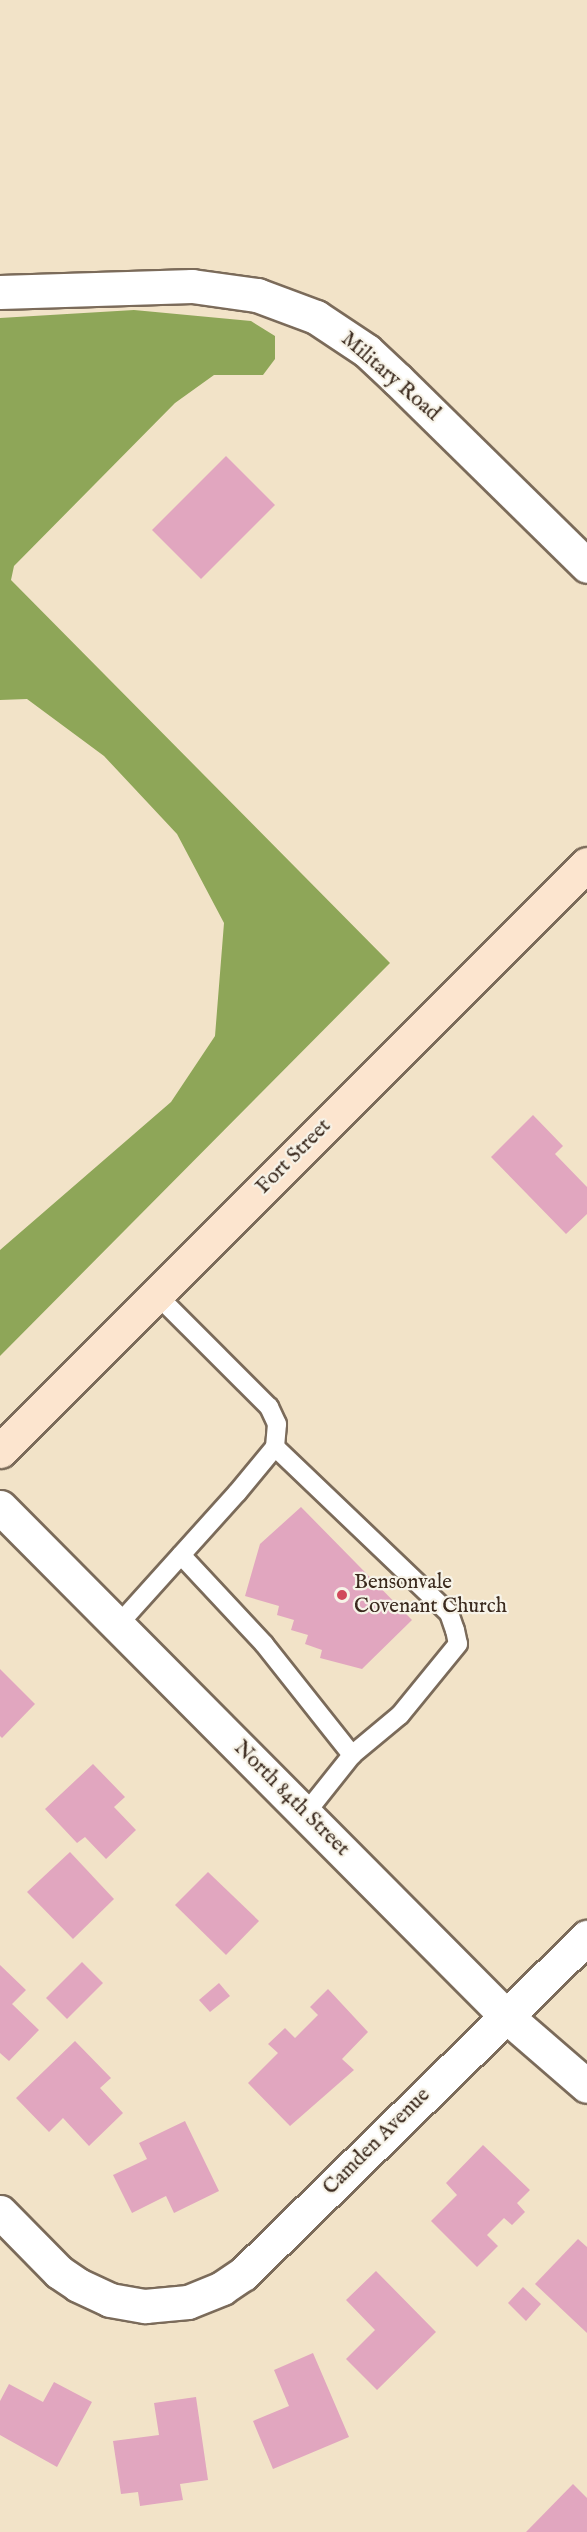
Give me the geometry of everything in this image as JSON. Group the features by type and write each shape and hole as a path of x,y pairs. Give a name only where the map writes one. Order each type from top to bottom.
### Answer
{"main road":[{"name":"Fort Street","path":"0,1451 587,864"}],"street":[{"name":"Military Road","path":"0,292 202,287 257,295 316,317 367,351 587,566"},
{"name":"North 84th Street","path":"0,1507 505,2015 587,2086"},
{"name":"Camden Avenue","path":"0,2212 59,2272 78,2285 110,2300 145,2306 188,2302 222,2288 243,2274 587,1936"}],"lane":[{"path":"118,1625 237,1493 275,1447 277,1424 269,1407 156,1294"},
{"path":"275,1447 449,1613 458,1644 400,1715 352,1755 305,1814"},
{"path":"181,1555 264,1644 352,1755"}],"green space":[{"path":"134,310 251,321 275,336 275,359 263,375 214,375 175,403 14,566 11,580 390,963 0,1356 0,1250 171,1102 215,1036 224,923 177,834 104,756 27,699 0,700 0,318"}],"building":[{"path":"226,456 275,505 201,579 152,530"},
{"path":"533,1115 563,1146 555,1154 587,1187 587,1214 566,1234 491,1157"},
{"path":"301,1507 412,1620 362,1669 320,1658 322,1650 305,1644 308,1635 291,1630 294,1620 277,1615 279,1606 245,1596 260,1544"},
{"path":"0,1669 35,1704 2,1738 0,1736"},
{"path":"93,1764 125,1797 114,1807 136,1830 106,1859 85,1837 77,1843 45,1809"},
{"path":"70,1852 114,1899 73,1939 27,1892"},
{"path":"208,1872 259,1921 226,1955 175,1905"},
{"path":"82,1962 103,1983 67,2019 46,1998"},
{"path":"0,1965 26,1990 12,2004 39,2030 9,2061 0,2053"},
{"path":"219,1983 230,1996 210,2012 199,2000"},
{"path":"328,1989 368,2032 342,2059 354,2070 290,2126 248,2083 278,2053 268,2044 285,2028 295,2038 318,2015 310,2007"},
{"path":"75,2041 111,2078 100,2088 123,2113 89,2146 63,2118 49,2132 16,2098"},
{"path":"185,2121 219,2191 174,2213 166,2196 132,2213 113,2175 147,2159 139,2143"},
{"path":"483,2145 530,2190 517,2203 525,2212 512,2225 504,2218 487,2235 498,2246 477,2267 431,2221 457,2195 446,2183"},
{"path":"578,2239 587,2247 587,2333 535,2284"},
{"path":"376,2271 436,2332 377,2390 346,2359 375,2330 346,2300"},
{"path":"523,2287 541,2304 526,2321 508,2303"},
{"path":"313,2353 349,2437 273,2469 253,2421 289,2406 274,2370"},
{"path":"54,2382 92,2402 57,2467 0,2435 0,2401 9,2384 43,2402"},
{"path":"196,2397 208,2480 180,2484 183,2500 140,2506 138,2492 121,2494 113,2441 159,2435 154,2403"},
{"path":"573,2484 587,2498 587,2532 526,2532"}],"place":[{"name":"Bensonvale Covenant Church","path":"342,1595"}]}
